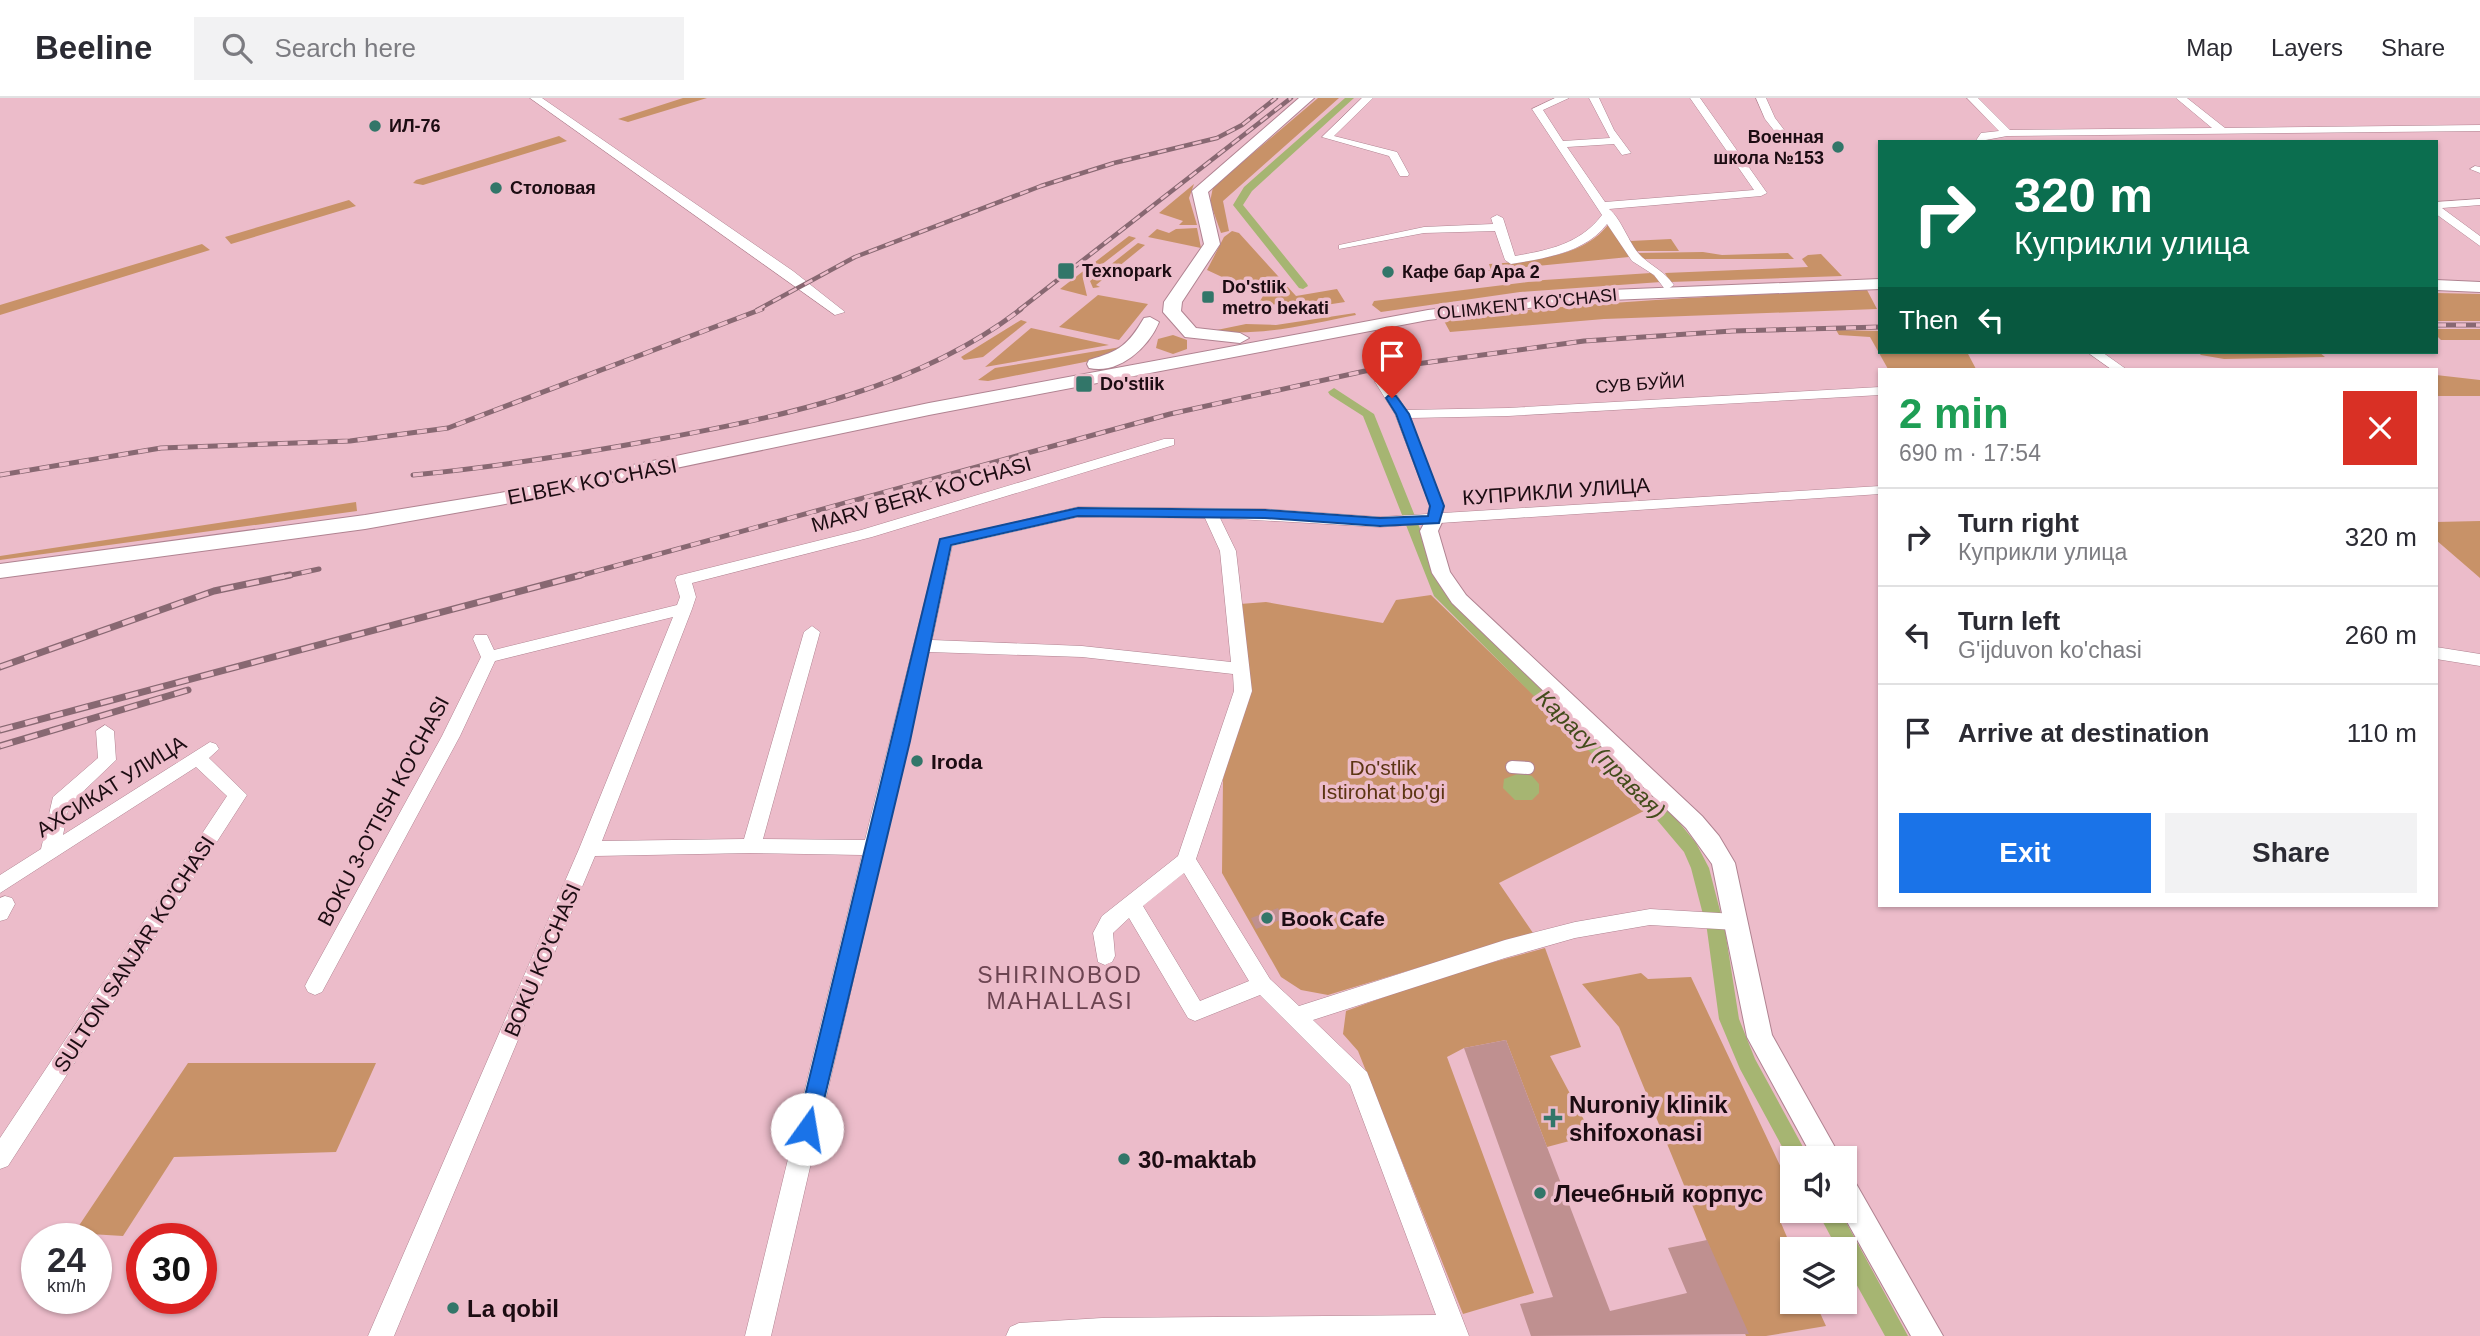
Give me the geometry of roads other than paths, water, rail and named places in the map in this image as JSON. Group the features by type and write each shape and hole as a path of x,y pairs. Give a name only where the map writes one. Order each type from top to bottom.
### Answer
{"main road":[{"name":"ELBEK KO'CHASI","path":"1191,333 1177,320 1171,307 1213,240 1200,199 1201,188 1307,98"},
{"name":"ELBEK KO'CHASI","path":"0,564 421,505 584,474 1105,362 1129,351 1194,271"},
{"name":"OLIMKENT KO'CHASI","path":"1147,331 1165,330 1214,338 1254,337 1483,301 1668,285 1878,278"},
{"path":"2438,280 2480,281"},
{"name":"OLIMKENT KO'CHASI","path":"1179,360 1376,323 1531,302 1627,293 1878,284"},
{"path":"2438,285 2480,287"},
{"path":"1147,331 1141,347 1147,355 1158,360 1179,360 1194,355 1200,348 1200,341 1191,333"},
{"name":"ELBEK KO'CHASI","path":"0,570 365,522 487,501 726,454 929,408 1179,360"}],"street":[{"path":"535,98 789,274 839,312"},
{"path":"1368,98 1326,137 1393,154 1404,174"},
{"path":"1564,98 1537,109 1636,258 1658,272 1668,285"},
{"path":"1594,98 1626,153"},
{"path":"1606,210 1761,193 1695,98"},
{"path":"1761,98 1770,119 1780,131"},
{"path":"1972,98 2007,133"},
{"path":"2181,98 2223,131"},
{"path":"1981,140 1985,135 2007,133 2117,138 2223,131 2480,128"},
{"path":"2326,130 2339,140"},
{"path":"1559,144 1618,141"},
{"path":"2438,207 2480,202"},
{"path":"2438,209 2480,242"},
{"path":"1343,247 1424,230 1499,222 1511,260 1575,246 1598,230 1606,210"},
{"path":"2097,354 2118,368"},
{"path":"1382,382 1402,414 1437,506 1428,520 1448,586 1704,832 1723,863 1731,921 1760,1037 1820,1146"},
{"name":"СУВ БУЙИ","path":"1402,414 1878,391"},
{"name":"MARV BERK KO'CHASI","path":"683,580 739,568 941,511 1169,442"},
{"name":"КУПРИКЛИ УЛИЦА","path":"923,646 945,542 1078,512 1265,514 1345,521 1428,520 1878,490"},
{"path":"1105,956 1104,929 1186,860 1243,691 1228,551 1211,515"},
{"name":"BOKU KO'CHASI","path":"381,1336 589,849 684,609 688,597 683,580"},
{"path":"481,639 489,657 684,609"},
{"path":"751,846 812,632"},
{"path":"758,1336 923,646 1031,646 1128,653 1240,669"},
{"path":"2438,653 2480,660"},
{"name":"BOKU 3-O'TISH KO'CHASI","path":"315,986 451,736 489,657"},
{"path":"50,851 60,802 107,760 105,731"},
{"name":"АХСИКАТ УЛИЦА","path":"2,901 50,851 164,776 204,754"},
{"name":"SULTON SANJAR KO'CHASI","path":"0,1158 238,796 204,754"},
{"path":"1513,767 1528,768"},
{"path":"589,849 751,846 873,848"},
{"path":"1020,1336 1455,1331 1359,1079 1298,1016 1263,985 1186,860"},
{"path":"1131,904 1195,1012 1263,985"},
{"path":"1298,1016 1560,934 1650,917 1731,921"},
{"path":"1857,1212 1928,1336"}],"waterway":[{"name":"Карасу (правая)","path":"1303,286 1238,205 1248,189 1350,98"},
{"name":"Карасу (правая)","path":"1334,392 1368,414 1439,593 1658,809 1690,848 1700,868 1716,930 1729,1019 1747,1063 1792,1146"},
{"name":"Карасу (правая)","path":"1835,1223 1897,1336"}],"railway":[{"path":"757,310 855,257 1041,186 1114,163 1217,138 1242,125 1276,98"},
{"path":"1019,310 1291,98"},
{"path":"0,475 161,448 350,441 448,428 762,309"},
{"path":"413,475 598,450 802,409 895,379 939,359 981,336 1021,309"},
{"path":"2438,325 2480,325"},
{"path":"575,577 1170,414 1365,371 1584,341 1732,331 1878,327"},
{"path":"282,577 319,569"},
{"path":"0,667 214,591 290,575"},
{"path":"0,730 581,575"},
{"path":"0,746 188,690"}],"place":[{"name":"ИЛ-76","path":"375,126"},
{"name":"Военная школа №153","path":"1838,147"},
{"name":"Столовая","path":"496,188"},
{"name":"Texnopark","path":"1066,271"},
{"name":"Кафе бар Ара 2","path":"1388,272"},
{"name":"Do'stlik metro bekati","path":"1208,297"},
{"name":"Do'stlik","path":"1084,384"},
{"name":"Iroda","path":"917,761"},
{"name":"Book Cafe","path":"1267,918"},
{"name":"Nuroniy klinik shifoxonasi","path":"1553,1118"},
{"name":"30-maktab","path":"1124,1159"},
{"name":"Лечебный корпус","path":"1540,1193"},
{"name":"La qobil","path":"453,1308"}],"district":[{"name":"SHIRINOBOD MAHALLASI","path":"1060,988"}],"park label":[{"name":"Do'stlik Istirohat bo'gi","path":"1383,779"}]}
